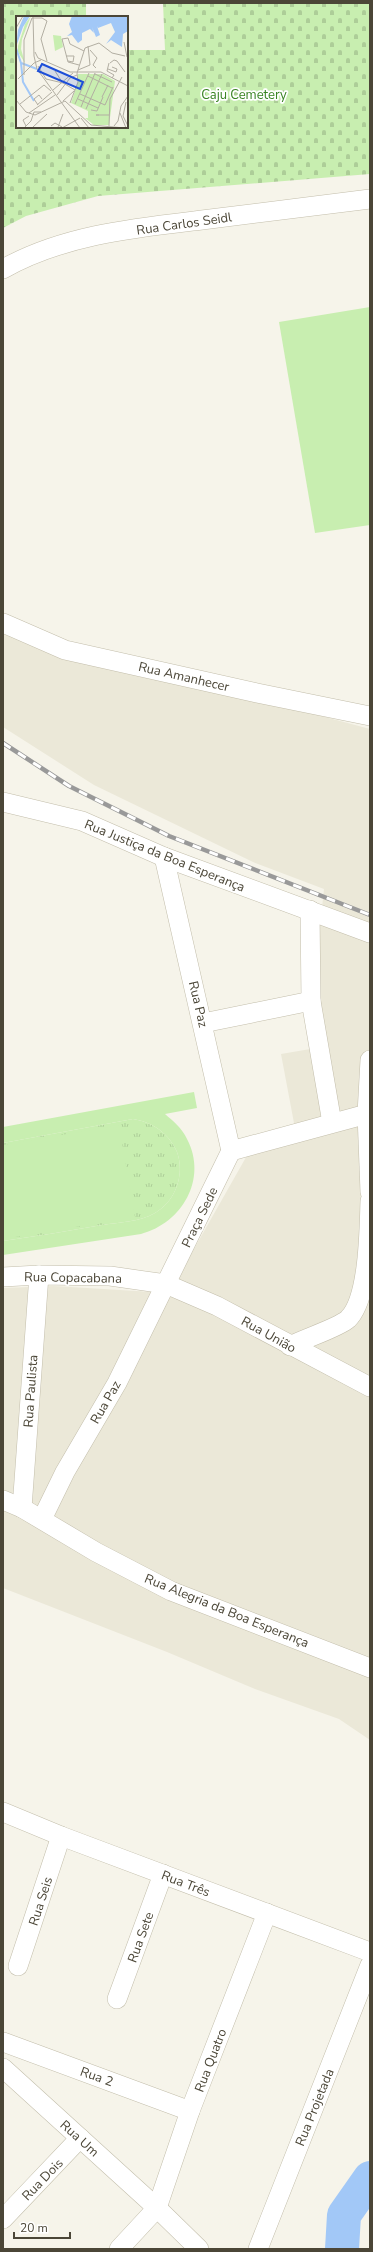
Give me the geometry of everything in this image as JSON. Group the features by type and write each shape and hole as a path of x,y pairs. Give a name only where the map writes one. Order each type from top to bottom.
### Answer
{"street":[{"name":"Rua Carlos Seidl","path":"3,269 40,253 85,237 163,225 370,199"},
{"name":"Rua Amanhecer","path":"3,623 65,650 257,693 370,716"},
{"name":"Rua Justiça da Boa Esperança","path":"3,802 82,821 164,857 370,933"},
{"name":"Rua Paz","path":"164,857 231,1151"},
{"path":"310,910 312,1001 332,1123"},
{"path":"203,1023 312,1001"},
{"path":"370,1060 368,1114 370,1192"},
{"path":"231,1151 368,1114"},
{"name":"Praça Sede","path":"166,1284 231,1151"},
{"path":"290,1346 348,1319 358,1303 368,1253 370,1201"},
{"name":"Rua Copacabana","path":"3,1277 39,1275 110,1276 166,1284"},
{"name":"Rua Paulista","path":"22,1508 39,1275"},
{"name":"Rua Paz","path":"42,1519 65,1472 117,1383 166,1284"},
{"name":"Rua União","path":"166,1284 217,1306 370,1388"},
{"name":"Rua Alegria da Boa Esperança","path":"3,1500 22,1508 96,1552 171,1591 370,1668"},
{"name":"Rua Três","path":"3,1812 61,1836 370,1952"},
{"name":"Rua Seis","path":"18,1966 61,1836"},
{"name":"Rua Sete","path":"117,1999 163,1874"},
{"name":"Rua Quatro","path":"157,2208 190,2111 267,1913"},
{"name":"Rua Projetada","path":"258,2249 370,1965"},
{"path":"3,2061 9,2044"},
{"name":"Rua 2","path":"9,2044 190,2111"},
{"name":"Rua Um","path":"3,2068 157,2208 199,2249"},
{"name":"Rua Dois","path":"3,2219 80,2138"},
{"path":"119,2249 157,2208"}],"shaded area":[{"path":"3,633 45,650 141,677 273,703 370,729 370,1740 339,1719 255,1689 167,1652 3,1588 3,1288 54,1286 169,1293 249,1152 297,1139 281,1054 322,1047 318,945 324,889 253,862 94,785 3,727"}],"green space":[{"name":"Caju Cemetery","path":"3,3 86,3 86,16 16,16 16,128 128,128 128,50 165,50 163,3 370,3 370,174 98,196 26,216 3,228"},
{"path":"370,307 370,525 315,533 279,322"},
{"path":"194,1092 197,1108 165,1114 183,1131 193,1154 194,1169 192,1184 187,1197 179,1210 168,1220 156,1228 141,1234 3,1255 3,1241 130,1221 149,1216 162,1208 168,1202 177,1186 180,1169 177,1152 174,1145 165,1134 140,1120 133,1119 3,1143 3,1127"},
{"path":"133,1119 147,1123 165,1134 174,1145 177,1152 180,1169 177,1186 168,1202 162,1208 149,1216 136,1220 3,1241 3,1143"},
{"path":"119,1125 135,1217 3,1239 3,1145"}],"waterway":[{"path":"342,2249 344,2215 370,2178"}],"railway":[{"path":"3,743 69,786 169,836 370,915"}]}
